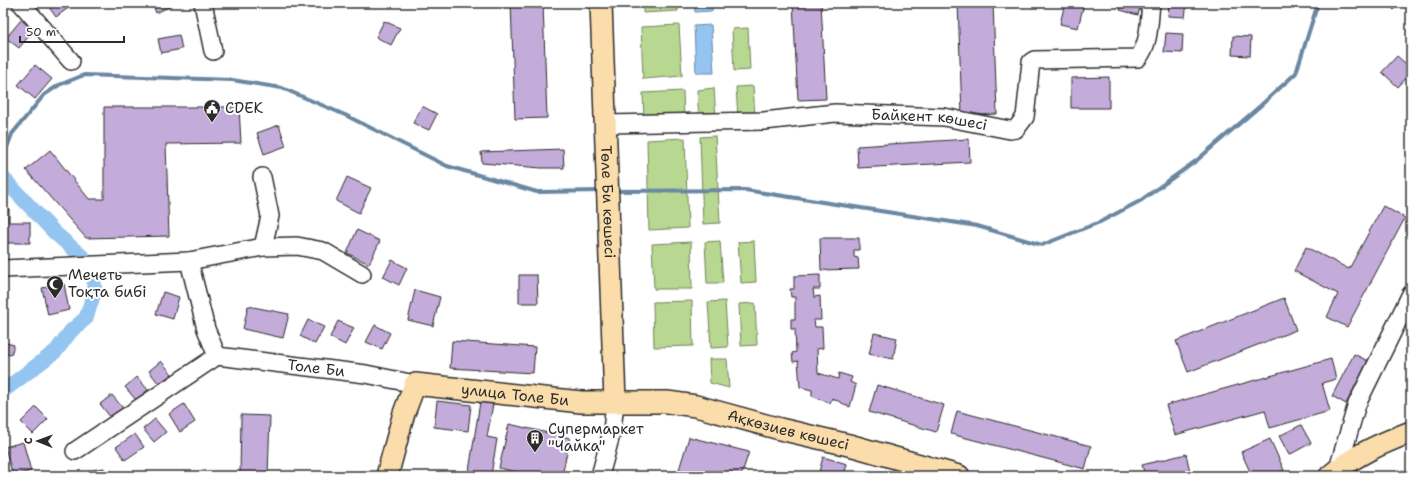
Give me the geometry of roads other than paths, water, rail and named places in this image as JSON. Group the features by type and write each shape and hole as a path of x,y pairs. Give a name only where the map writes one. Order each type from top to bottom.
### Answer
{"main road":[{"name":"Төле Би көшесі","path":"601,3 615,402"},
{"name":"улица Толе Би","path":"415,384 581,402 615,402"},
{"path":"387,476 404,413 415,384"},
{"name":"Ақкөзиев көшесі","path":"615,402 667,402 696,406 780,429 853,446 959,476"},
{"path":"1334,473 1363,452 1411,432"}],"street":[{"path":"21,3 71,61"},
{"path":"203,3 213,51"},
{"name":"Байкент көшесі","path":"606,124 764,121 835,114 944,117 1010,130 1016,129 1025,117 1031,62 1034,60 1138,58 1143,52 1146,44 1151,3"},
{"path":"262,177 270,216 263,247"},
{"path":"3,269 189,261 263,247 297,246 323,251 362,274"},
{"path":"75,451 217,356 206,329 189,261"},
{"path":"1334,473 1356,404 1411,294"},
{"name":"Толе Би","path":"217,356 366,374 415,384"},
{"path":"600,476 612,431 615,402"}],"water":[{"path":"694,3 712,3 712,11 695,12"},
{"path":"711,25 714,73 696,73 694,26"}],"waterway":[{"path":"613,191 745,190 977,226 1042,245 1100,222 1140,201 1196,161 1260,106 1296,73 1318,3"},
{"path":"3,158 12,134 44,95 59,85 84,75 232,80 282,88 345,115 447,166 537,192 602,191"},
{"path":"3,178 55,233 85,259 92,272 95,290 86,318 71,331 56,351 3,391"}],"place":[{"name":"CDEK","path":"212,123"},
{"name":"Мечеть Тоқта бибі","path":"55,299"},
{"name":"Супермаркет \"Чайка\"","path":"535,453"}]}
